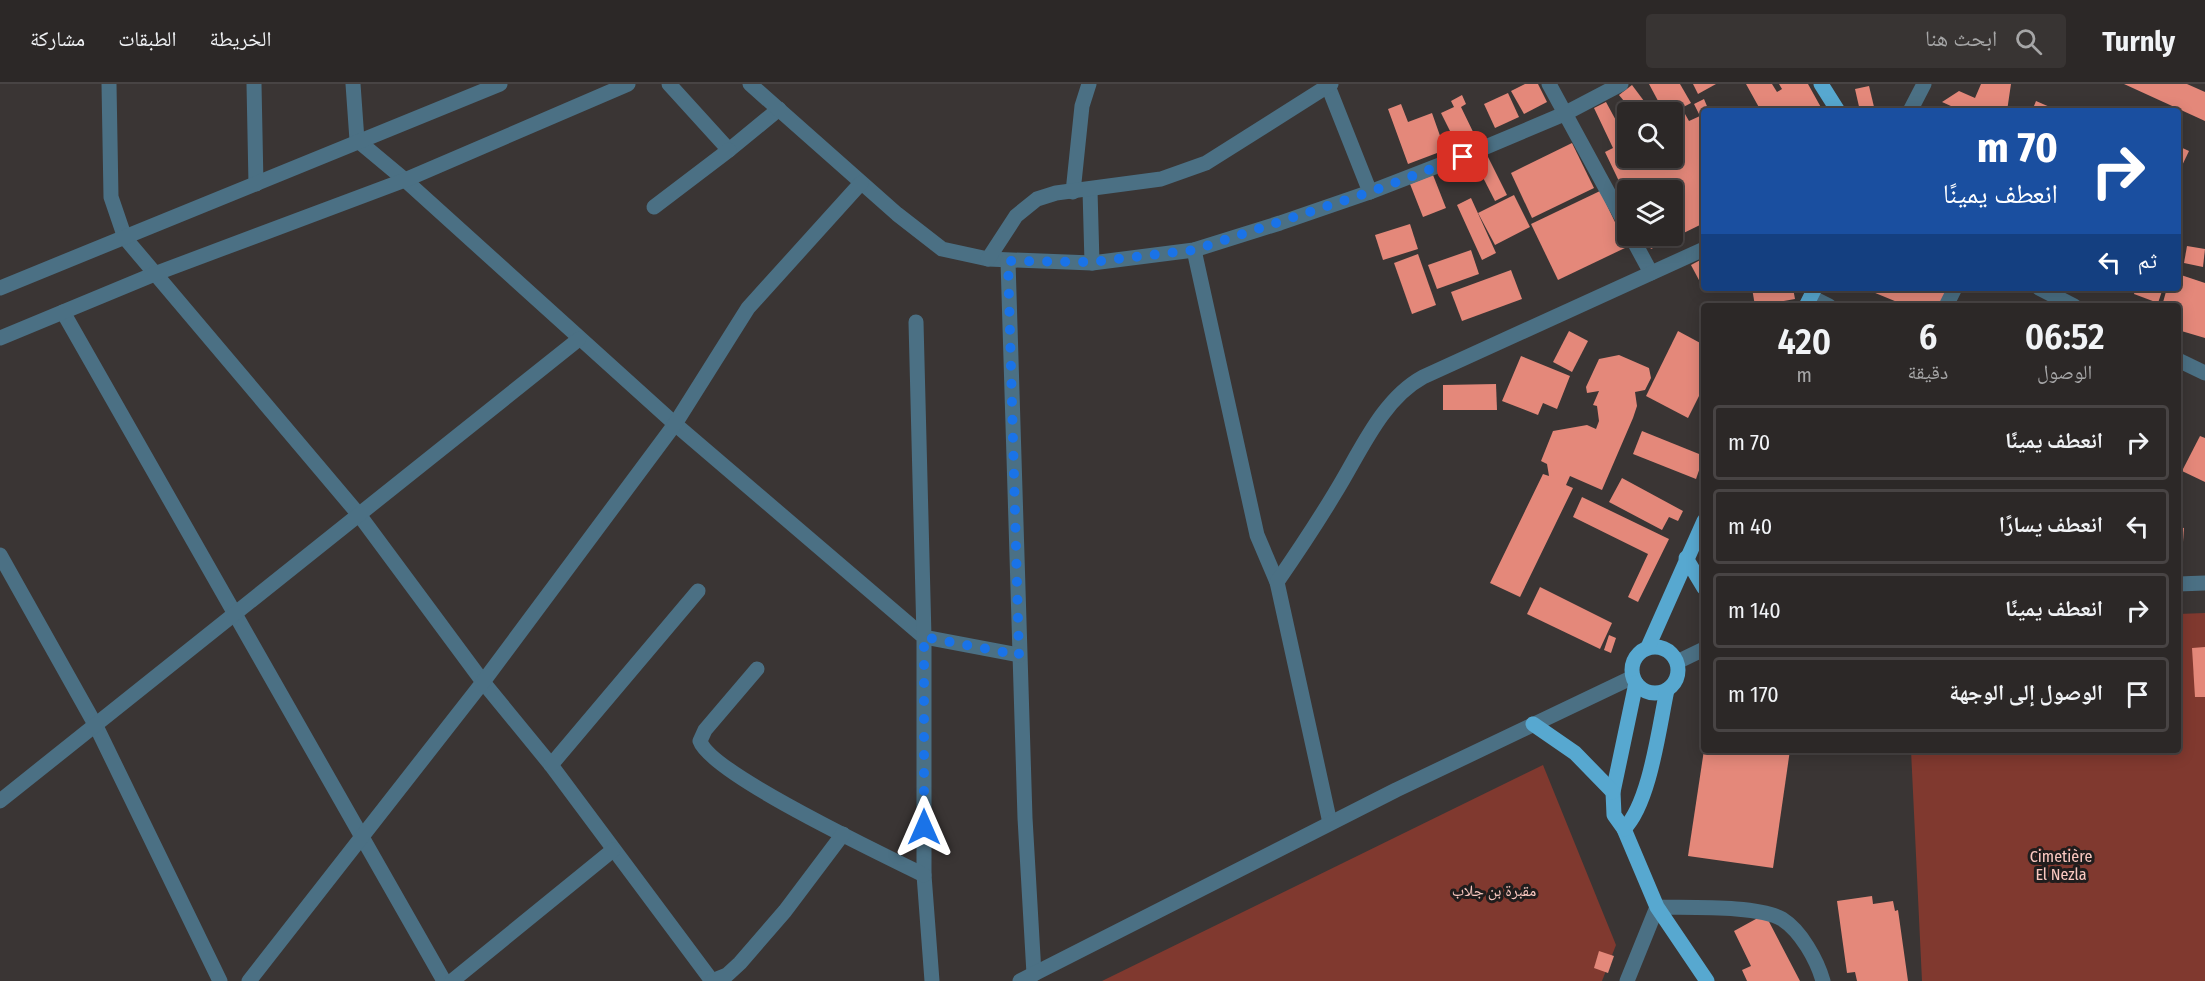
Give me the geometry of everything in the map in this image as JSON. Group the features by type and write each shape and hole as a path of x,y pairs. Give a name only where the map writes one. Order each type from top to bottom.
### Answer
{"main road":[{"path":"1821,84 1836,108"},
{"path":"1701,527 1648,648 1636,656 1633,662 1634,680 1613,792 1614,815 1624,829 1657,908 1707,981"},
{"path":"1686,558 1701,583"},
{"path":"1634,680 1647,692 1661,693 1667,690 1677,678 1677,662 1668,650 1648,648"},
{"path":"1624,829 1636,818 1667,690"},
{"path":"1533,724 1575,753 1613,792"}],"street":[{"path":"109,84 111,196 125,238 157,273 360,516 483,682 550,765 712,981 727,975 740,963 785,911 843,834"},
{"path":"254,84 256,184"},
{"path":"353,84 357,140 405,180 675,424 924,637 1019,655"},
{"path":"0,288 256,184 357,140 500,84"},
{"path":"0,338 157,273 405,180 628,84"},
{"path":"669,84 729,150"},
{"path":"750,84 861,183 935,245 954,253 988,259 1092,262 1194,250 1370,192 1564,114 1621,84"},
{"path":"1073,192 1082,106 1089,84"},
{"path":"1549,84 1617,210"},
{"path":"1912,108 1924,84"},
{"path":"988,259 1025,206 1056,193 1090,190 1161,178 1206,163 1330,85 1370,192"},
{"path":"654,207 779,109"},
{"path":"249,981 483,682 675,424 748,308 861,183"},
{"path":"1090,190 1092,262"},
{"path":"1636,246 1651,273"},
{"path":"1194,250 1257,535 1277,582 1330,823"},
{"path":"1277,582 1311,534 1376,426 1405,387 1701,250"},
{"path":"1008,261 1027,977 1330,823 1533,724 1634,680"},
{"path":"2045,291 2068,303"},
{"path":"63,312 444,981"},
{"path":"916,322 924,637 924,875 932,981"},
{"path":"0,801 579,339"},
{"path":"2181,361 2205,373"},
{"path":"0,555 96,726 220,981"},
{"path":"2181,584 2205,584"},
{"path":"550,765 698,591"},
{"path":"1677,662 1701,650"},
{"path":"757,669 705,730 700,741 702,747 716,761 743,779 924,875"},
{"path":"452,981 613,850"},
{"path":"1627,981 1657,908 1763,912 1782,918 1795,930 1823,981"}],"green space":[{"name":"Cimetière El Nezla","path":"2205,613 2205,981 1922,981 1911,753 2181,753 2181,614"},
{"name":"مقبرة بن جلاب","path":"1543,765 1616,945 1602,981 1102,981"}],"building":[{"path":"1525,84 1538,84 1547,102 1524,114 1511,91"},
{"path":"1649,84 1680,84 1691,103 1683,107 1683,102 1659,102"},
{"path":"1693,84 1716,84 1698,94"},
{"path":"1746,84 1772,84 1777,92 1782,89 1779,84 1808,84 1821,108 1759,108"},
{"path":"1981,84 2011,84 2007,108 1955,108 1942,102 1959,91 1975,98"},
{"path":"2124,84 2187,84 2205,92 2205,121 2181,108"},
{"path":"1632,85 1645,102 1625,102 1619,95"},
{"path":"1869,86 1874,108 1859,108 1855,89"},
{"path":"1508,93 1519,117 1495,128 1484,104"},
{"path":"1462,95 1466,104 1461,107 1477,140 1459,149 1441,113 1454,107 1451,101"},
{"path":"1704,99 1708,108 1701,108 1701,224 1683,233 1683,180 1618,180 1605,152 1613,148 1594,108 1606,102 1617,122 1617,168 1683,168 1683,115 1685,114 1689,121 1700,116 1694,104"},
{"path":"2036,101 2052,108 2033,108"},
{"path":"1401,104 1408,122 1432,113 1445,150 1408,164 1388,109"},
{"path":"1572,143 1594,188 1532,218 1511,173"},
{"path":"2181,147 2189,151 2181,168"},
{"path":"1484,149 1507,195 1495,201 1472,156"},
{"path":"1433,175 1446,208 1423,217 1410,184"},
{"path":"1600,191 1617,226 1617,246 1627,247 1558,280 1531,224"},
{"path":"1514,195 1530,227 1495,245 1478,213"},
{"path":"1471,198 1496,253 1482,260 1457,205"},
{"path":"1410,224 1418,249 1383,260 1375,235"},
{"path":"2187,246 2205,249 2203,267 2184,263"},
{"path":"1471,250 1479,274 1437,289 1428,265"},
{"path":"1418,254 1436,305 1412,314 1394,263"},
{"path":"1701,260 1701,282 1700,282 1691,265"},
{"path":"1511,270 1522,299 1462,321 1451,292"},
{"path":"2181,275 2205,283 2205,338 2181,331 2181,303 2163,303 2166,291 2181,291"},
{"path":"1752,291 1794,291 1795,299 1754,303"},
{"path":"1870,291 1960,291 1955,303 1900,303"},
{"path":"2135,291 2162,291 2158,303 2134,294"},
{"path":"1569,331 1588,341 1572,372 1553,362"},
{"path":"1678,331 1701,343 1701,392 1688,418 1646,396"},
{"path":"1619,355 1649,368 1651,378 1645,390 1635,392 1637,406 1633,418 1602,490 1570,476 1566,485 1573,488 1520,597 1490,583 1543,474 1549,476 1547,464 1541,461 1553,431 1587,425 1596,429 1599,421 1597,406 1593,405 1599,391 1587,393 1586,387 1599,359"},
{"path":"1521,356 1570,376 1557,409 1543,403 1538,415 1502,401"},
{"path":"1496,384 1497,410 1443,410 1443,385"},
{"path":"1642,431 1701,455 1701,465 1696,479 1633,454"},
{"path":"2200,436 2205,438 2205,482 2182,471"},
{"path":"1622,478 1683,511 1678,521 1669,517 1662,530 1609,502"},
{"path":"1582,497 1669,539 1638,602 1628,597 1648,554 1573,517"},
{"path":"2181,528 2184,528 2183,542 2181,542"},
{"path":"1540,587 1612,623 1600,649 1527,614"},
{"path":"1609,635 1616,638 1611,653 1604,650"},
{"path":"2205,647 2205,697 2195,697 2192,648"},
{"path":"1704,753 1790,753 1773,868 1688,856"},
{"path":"1872,896 1873,904 1893,901 1895,911 1898,910 1908,981 1857,981 1855,972 1847,973 1837,901"},
{"path":"1765,914 1800,981 1747,981 1742,970 1751,966 1734,931"},
{"path":"1599,951 1614,956 1608,973 1594,968"}],"route":[{"path":"924,827 924,637 1019,655 1008,261 1092,262 1194,250 1370,192 1463,157"}]}
